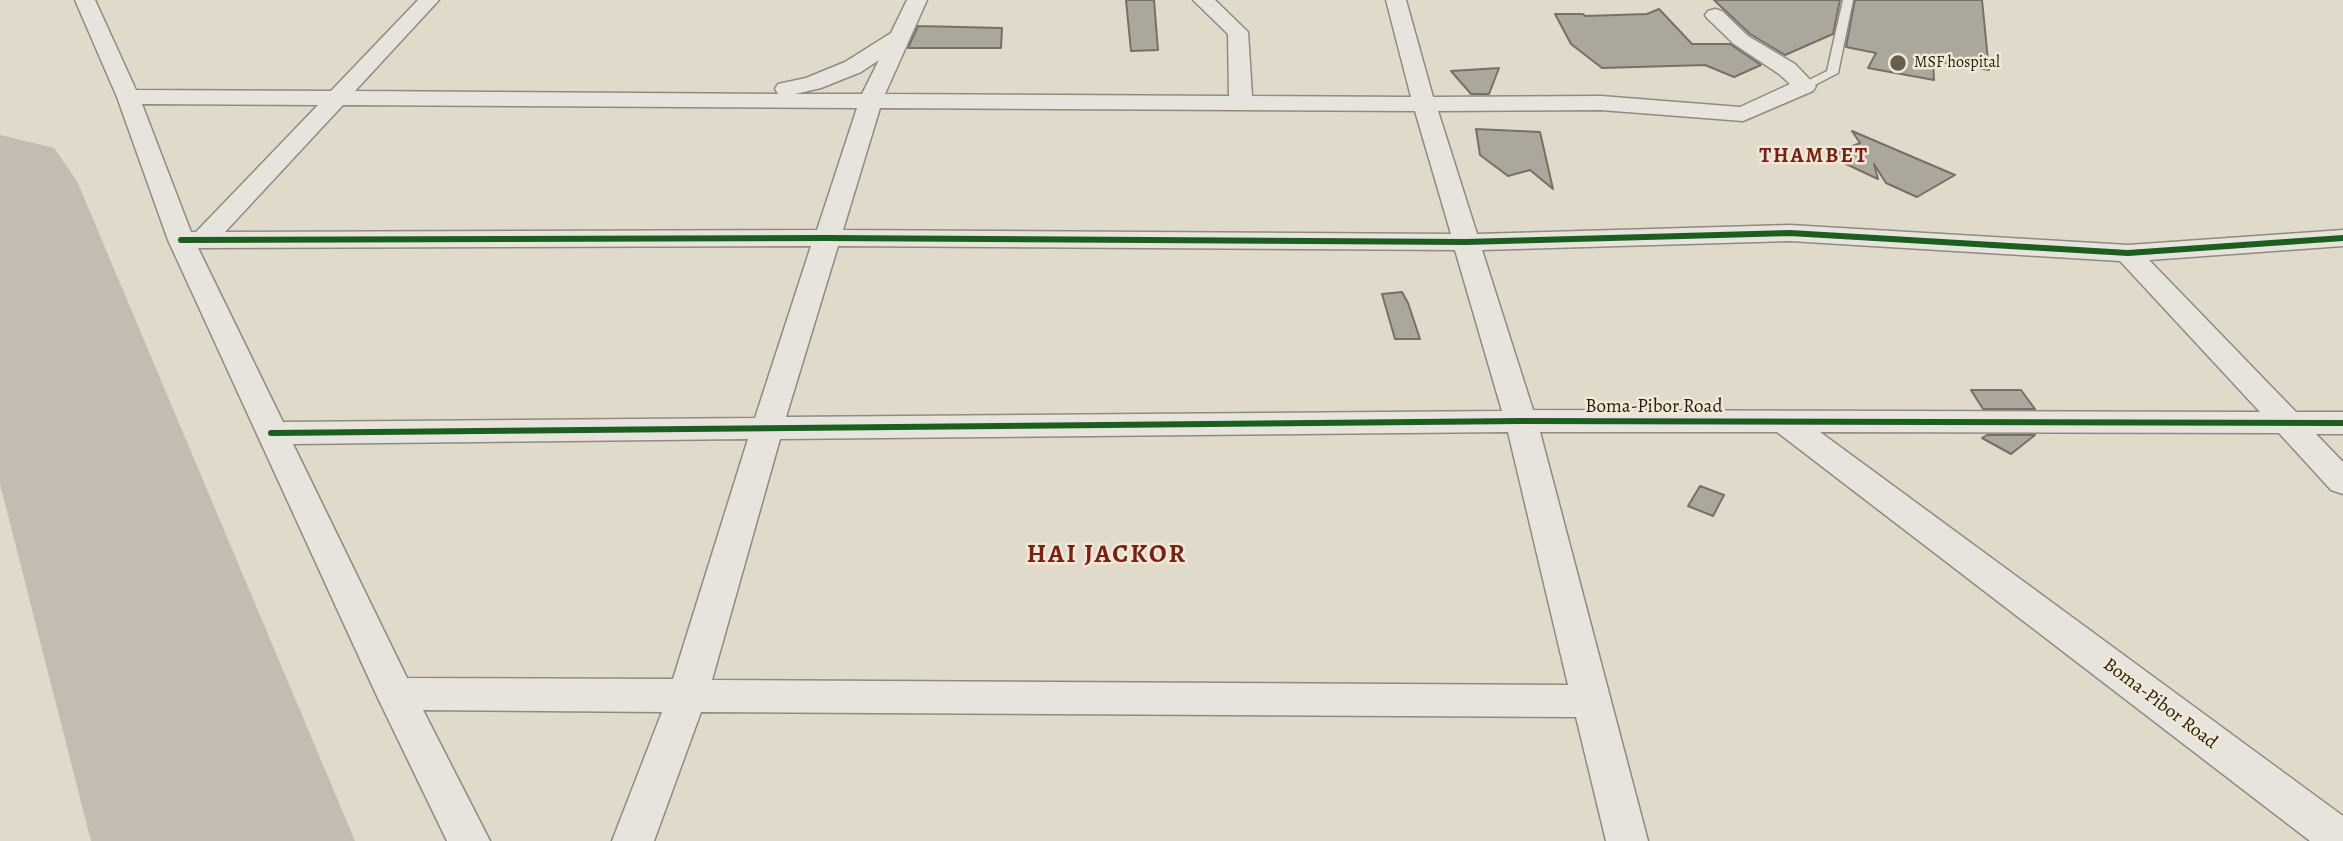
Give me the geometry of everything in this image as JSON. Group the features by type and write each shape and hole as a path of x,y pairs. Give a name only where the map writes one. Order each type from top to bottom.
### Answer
{"street":[{"path":"85,0 192,240 271,433 468,841"},
{"path":"192,240 337,98 429,0"},
{"path":"633,841 688,694 767,429 871,100 917,0"},
{"path":"1203,0 1238,32 1241,102"},
{"path":"1396,0 1424,104 1521,421 1627,841"},
{"path":"128,97 1601,103 1744,114 1805,86 1787,69 1741,40 1715,15"},
{"path":"737,99 813,83 853,66 901,36"},
{"path":"192,240 828,238 1466,242 1790,233 2128,253 2343,238"},
{"path":"2128,253 2343,482"},
{"name":"Boma-Pibor Road","path":"271,433 1521,421 1786,423 2343,841"},
{"path":"1786,423 2343,423"},
{"path":"395,694 1592,701"}],"lane":[{"path":"1805,86 1832,73 1848,0"}],"building":[{"path":"1126,0 1154,0 1158,50 1131,51"},
{"path":"1714,0 1840,0 1833,34 1785,55 1750,34"},
{"path":"1855,0 1982,0 1989,70 1933,61 1934,80 1868,68 1876,53 1846,47"},
{"path":"1659,9 1692,44 1730,44 1761,65 1734,77 1705,65 1602,68 1571,44 1555,14 1647,14"},
{"path":"918,26 1002,28 1001,48 908,48"},
{"path":"1499,68 1489,94 1471,94 1451,71"},
{"path":"1476,129 1540,132 1553,189 1530,170 1508,176 1480,155"},
{"path":"1852,131 1955,175 1917,197 1886,183 1874,164 1878,179 1829,156 1860,143"},
{"path":"1402,292 1420,339 1395,339 1382,294"},
{"path":"1971,390 2021,390 2035,409 1983,409"},
{"path":"1987,435 2035,435 2011,454 1982,438"},
{"path":"1700,486 1724,495 1713,516 1688,506"}],"runway":[{"path":"0,181 223,841"}],"cycle path":[{"path":"181,240 828,238 1466,242 1790,233 2128,253 2343,238"},
{"path":"271,433 1521,421 2343,423"}],"place":[{"name":"MSF hospital","path":"1898,63"}],"district":[{"name":"THAMBET","path":"1814,157"},
{"name":"HAI JACKOR","path":"1107,556"}]}
